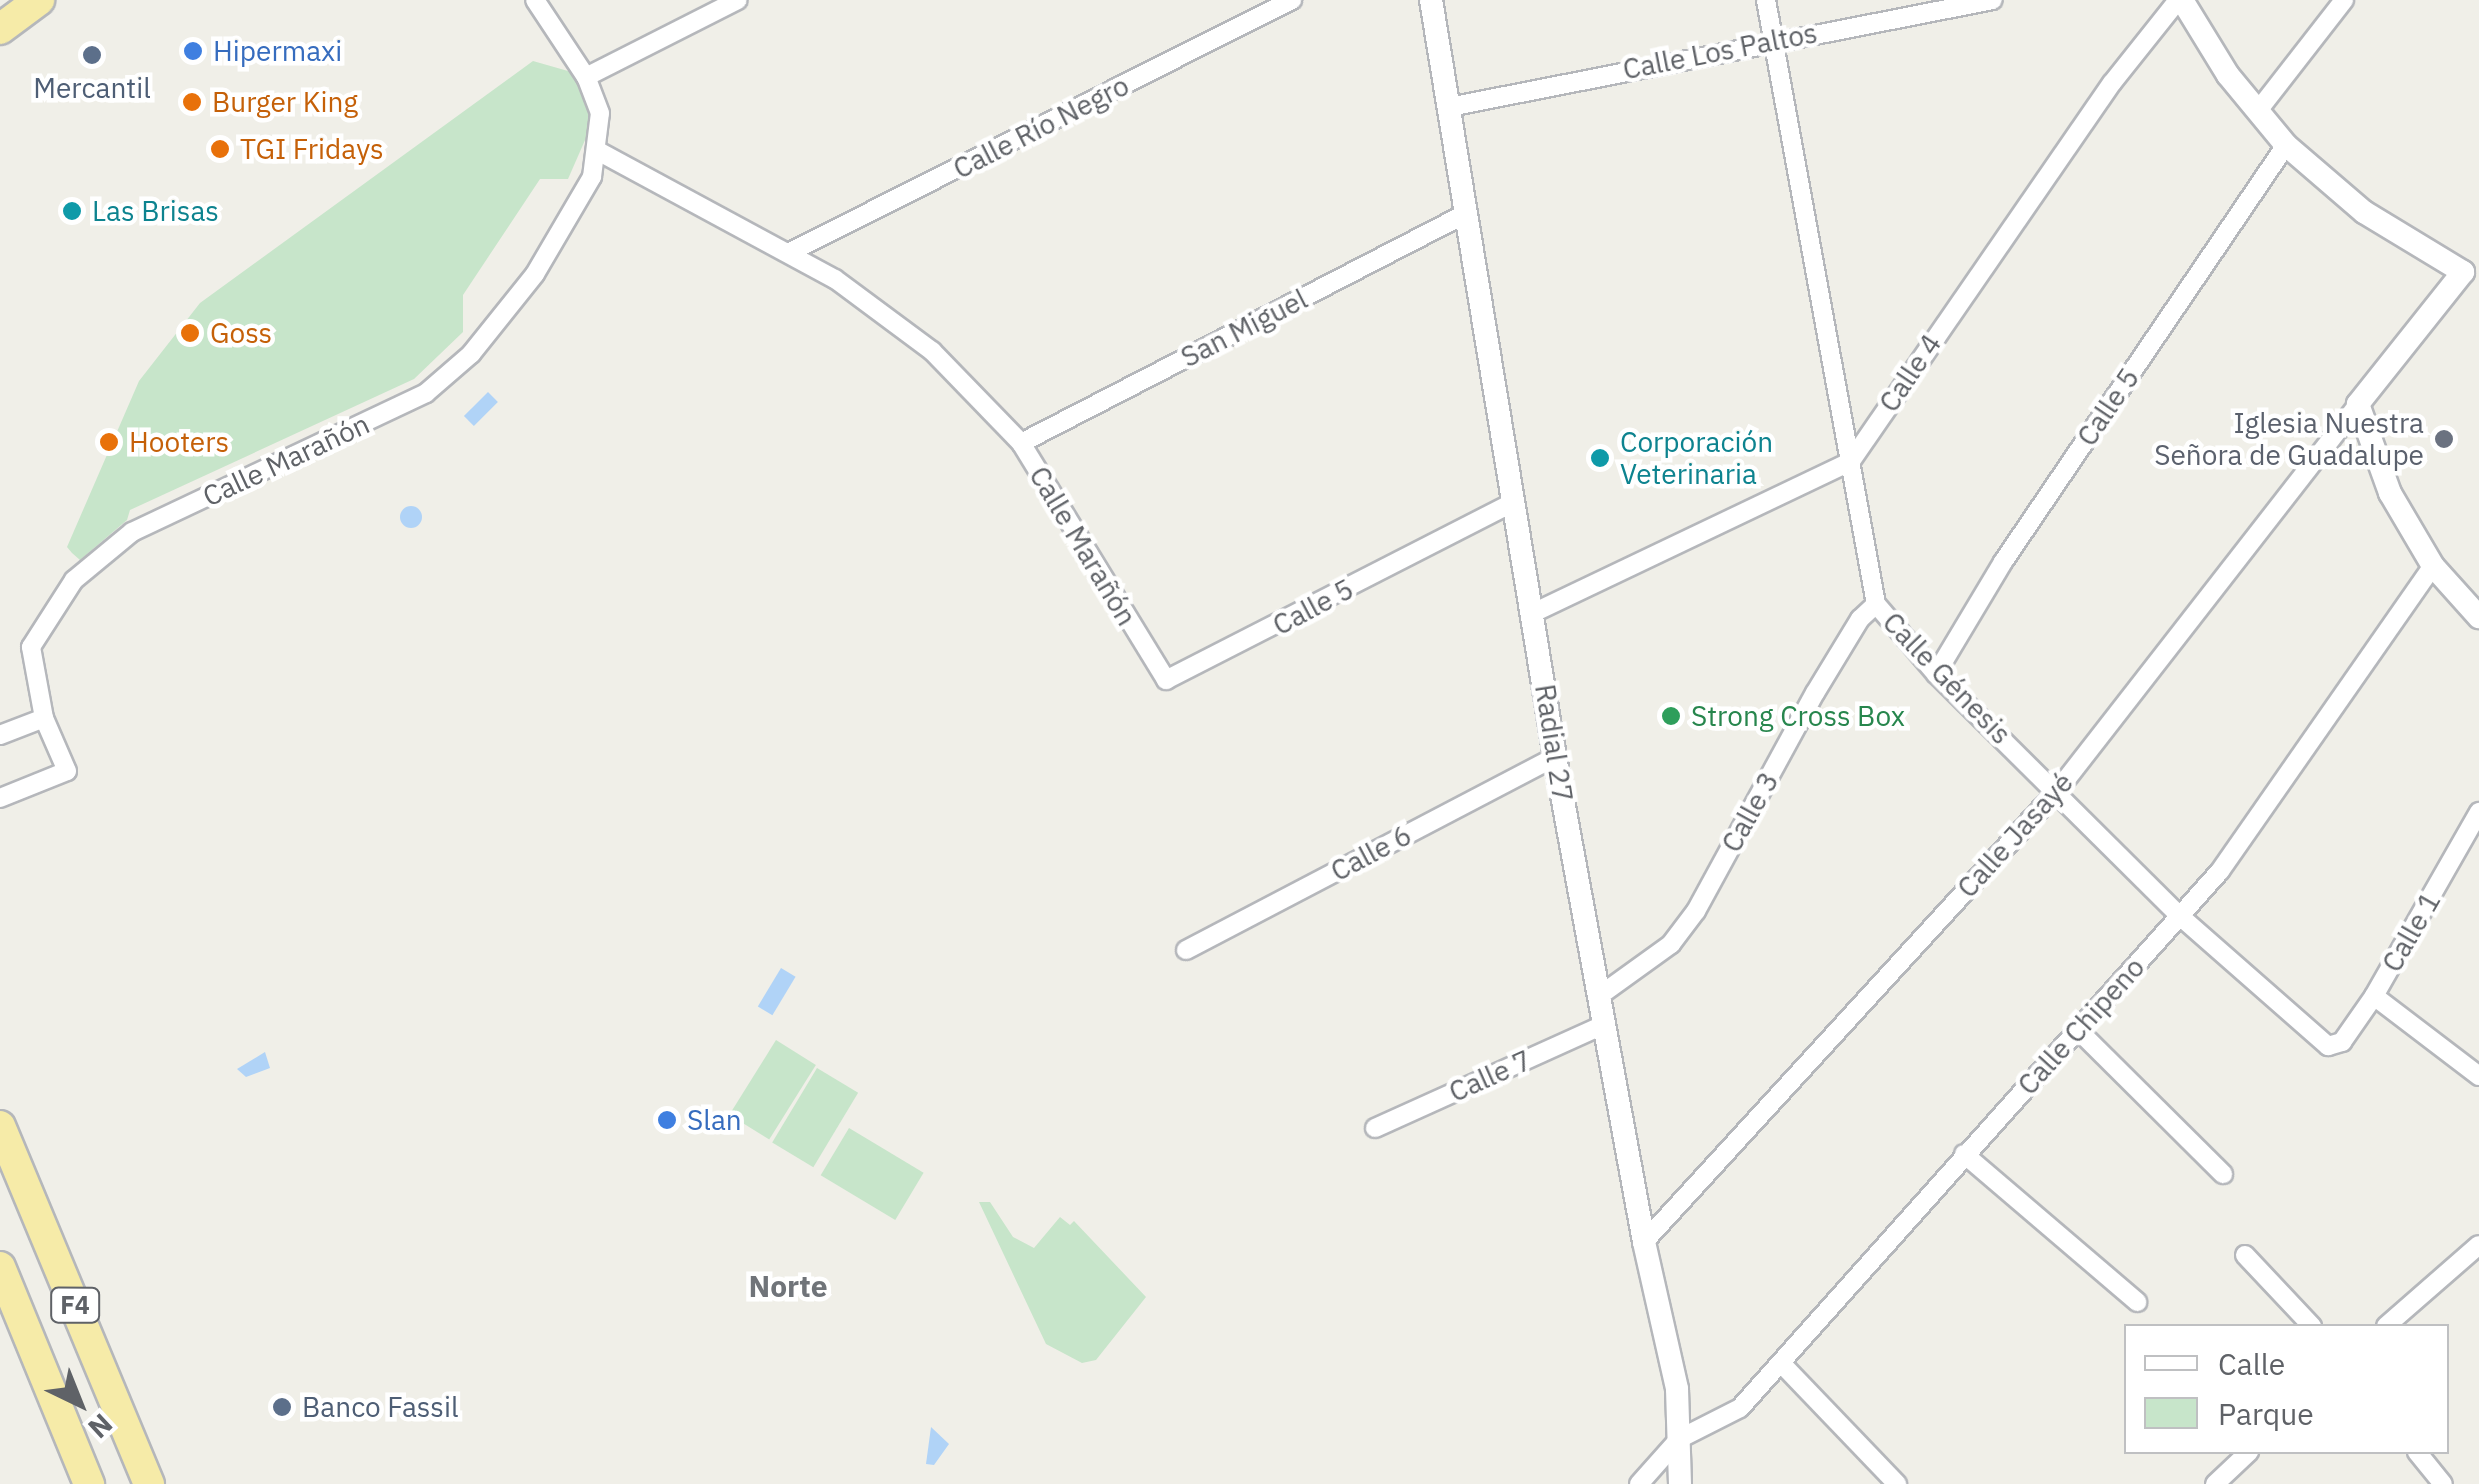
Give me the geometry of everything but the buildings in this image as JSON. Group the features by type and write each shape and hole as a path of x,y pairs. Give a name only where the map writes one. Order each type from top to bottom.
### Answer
{"highway":[{"path":"0,29 38,0"},
{"name":"F4","path":"0,1126 150,1484"},
{"name":"F4","path":"0,1268 89,1484"}],"street":[{"name":"Calle Marañón","path":"0,798 67,771 44,718 31,647 74,580 132,532 384,415 446,379 535,274 574,215 598,151 600,113 586,78 535,0"},
{"path":"586,78 738,0"},
{"name":"Calle Río Negro","path":"790,252 1292,0"},
{"name":"Radial 27","path":"1430,0 1555,757 1644,1242 1678,1389 1680,1484"},
{"name":"Calle Génesis","path":"1766,0 1876,604 1936,674 2058,790 2181,917 2335,1046"},
{"name":"Calle Los Paltos","path":"1449,108 1773,38 1993,0"},
{"path":"2180,0 2228,75 2260,108 2286,144 2364,212 2471,277 2358,404 2390,493 2434,566 2479,617"},
{"name":"Calle 4","path":"1533,613 1852,460 2112,83 2180,0"},
{"path":"2260,108 2344,0"},
{"name":"Calle 5","path":"1936,674 2002,562 2286,144"},
{"name":"Calle Marañón","path":"598,151 790,252 882,310 1021,443 1166,680"},
{"name":"San Miguel","path":"1021,443 1468,214"},
{"name":"Calle Jasayé","path":"1644,1242 2058,790 2358,404"},
{"name":"Calle 5","path":"1166,680 1512,503"},
{"name":"Calle Chipeno","path":"1679,1439 1740,1408 2076,1029 2181,917 2220,871 2434,566"},
{"name":"Calle 3","path":"1598,996 1672,944 1696,911 1815,693 1860,619 1876,604"},
{"path":"0,735 44,718"},
{"name":"Calle 6","path":"1186,950 1555,757"},
{"name":"Calle 1","path":"2335,1046 2374,996 2479,812"},
{"path":"2374,996 2479,1076"},
{"name":"Calle 7","path":"1375,1128 1605,1024"},
{"path":"2076,1029 2224,1174"},
{"path":"1964,1154 2137,1302"},
{"path":"2388,1324 2479,1245"},
{"path":"2245,1256 2310,1324"},
{"path":"1781,1363 1897,1484"},
{"path":"1639,1484 1679,1439"},
{"path":"2214,1484 2247,1454"},
{"path":"2419,1454 2442,1484"}],"green space":[{"path":"533,61 575,73 589,98 589,131 568,179 540,179 463,295 463,332 414,379 130,510 127,520 80,560 72,553 67,547 139,381 200,303"},
{"path":"776,1040 816,1065 769,1140 729,1115"},
{"path":"817,1068 858,1093 813,1167 772,1143"},
{"path":"849,1128 924,1173 895,1220 821,1175"},
{"path":"979,1202 990,1202 1013,1237 1034,1248 1060,1217 1070,1225 1074,1221 1146,1297 1096,1360 1082,1363 1046,1344"}],"water":[{"path":"488,392 498,402 474,426 464,416"},
{"path":"411,506 419,509 419,525 411,528 403,525 400,517 403,509"},
{"path":"781,968 796,977 772,1015 758,1007"},
{"path":"265,1052 270,1068 246,1077 237,1069"},
{"path":"931,1427 949,1444 934,1465 926,1464"}],"place":[{"name":"Hipermaxi","path":"193,51"},
{"name":"Mercantil","path":"92,55"},
{"name":"Burger King","path":"192,102"},
{"name":"TGI Fridays","path":"220,149"},
{"name":"Las Brisas","path":"72,211"},
{"name":"Goss","path":"190,333"},
{"name":"Iglesia Nuestra Señora de Guadalupe","path":"2444,439"},
{"name":"Hooters","path":"109,442"},
{"name":"Corporación Veterinaria","path":"1600,458"},
{"name":"Strong Cross Box","path":"1671,716"},
{"name":"Slan","path":"667,1120"},
{"name":"Banco Fassil","path":"282,1407"}],"district":[{"name":"Norte","path":"788,1286"}]}
